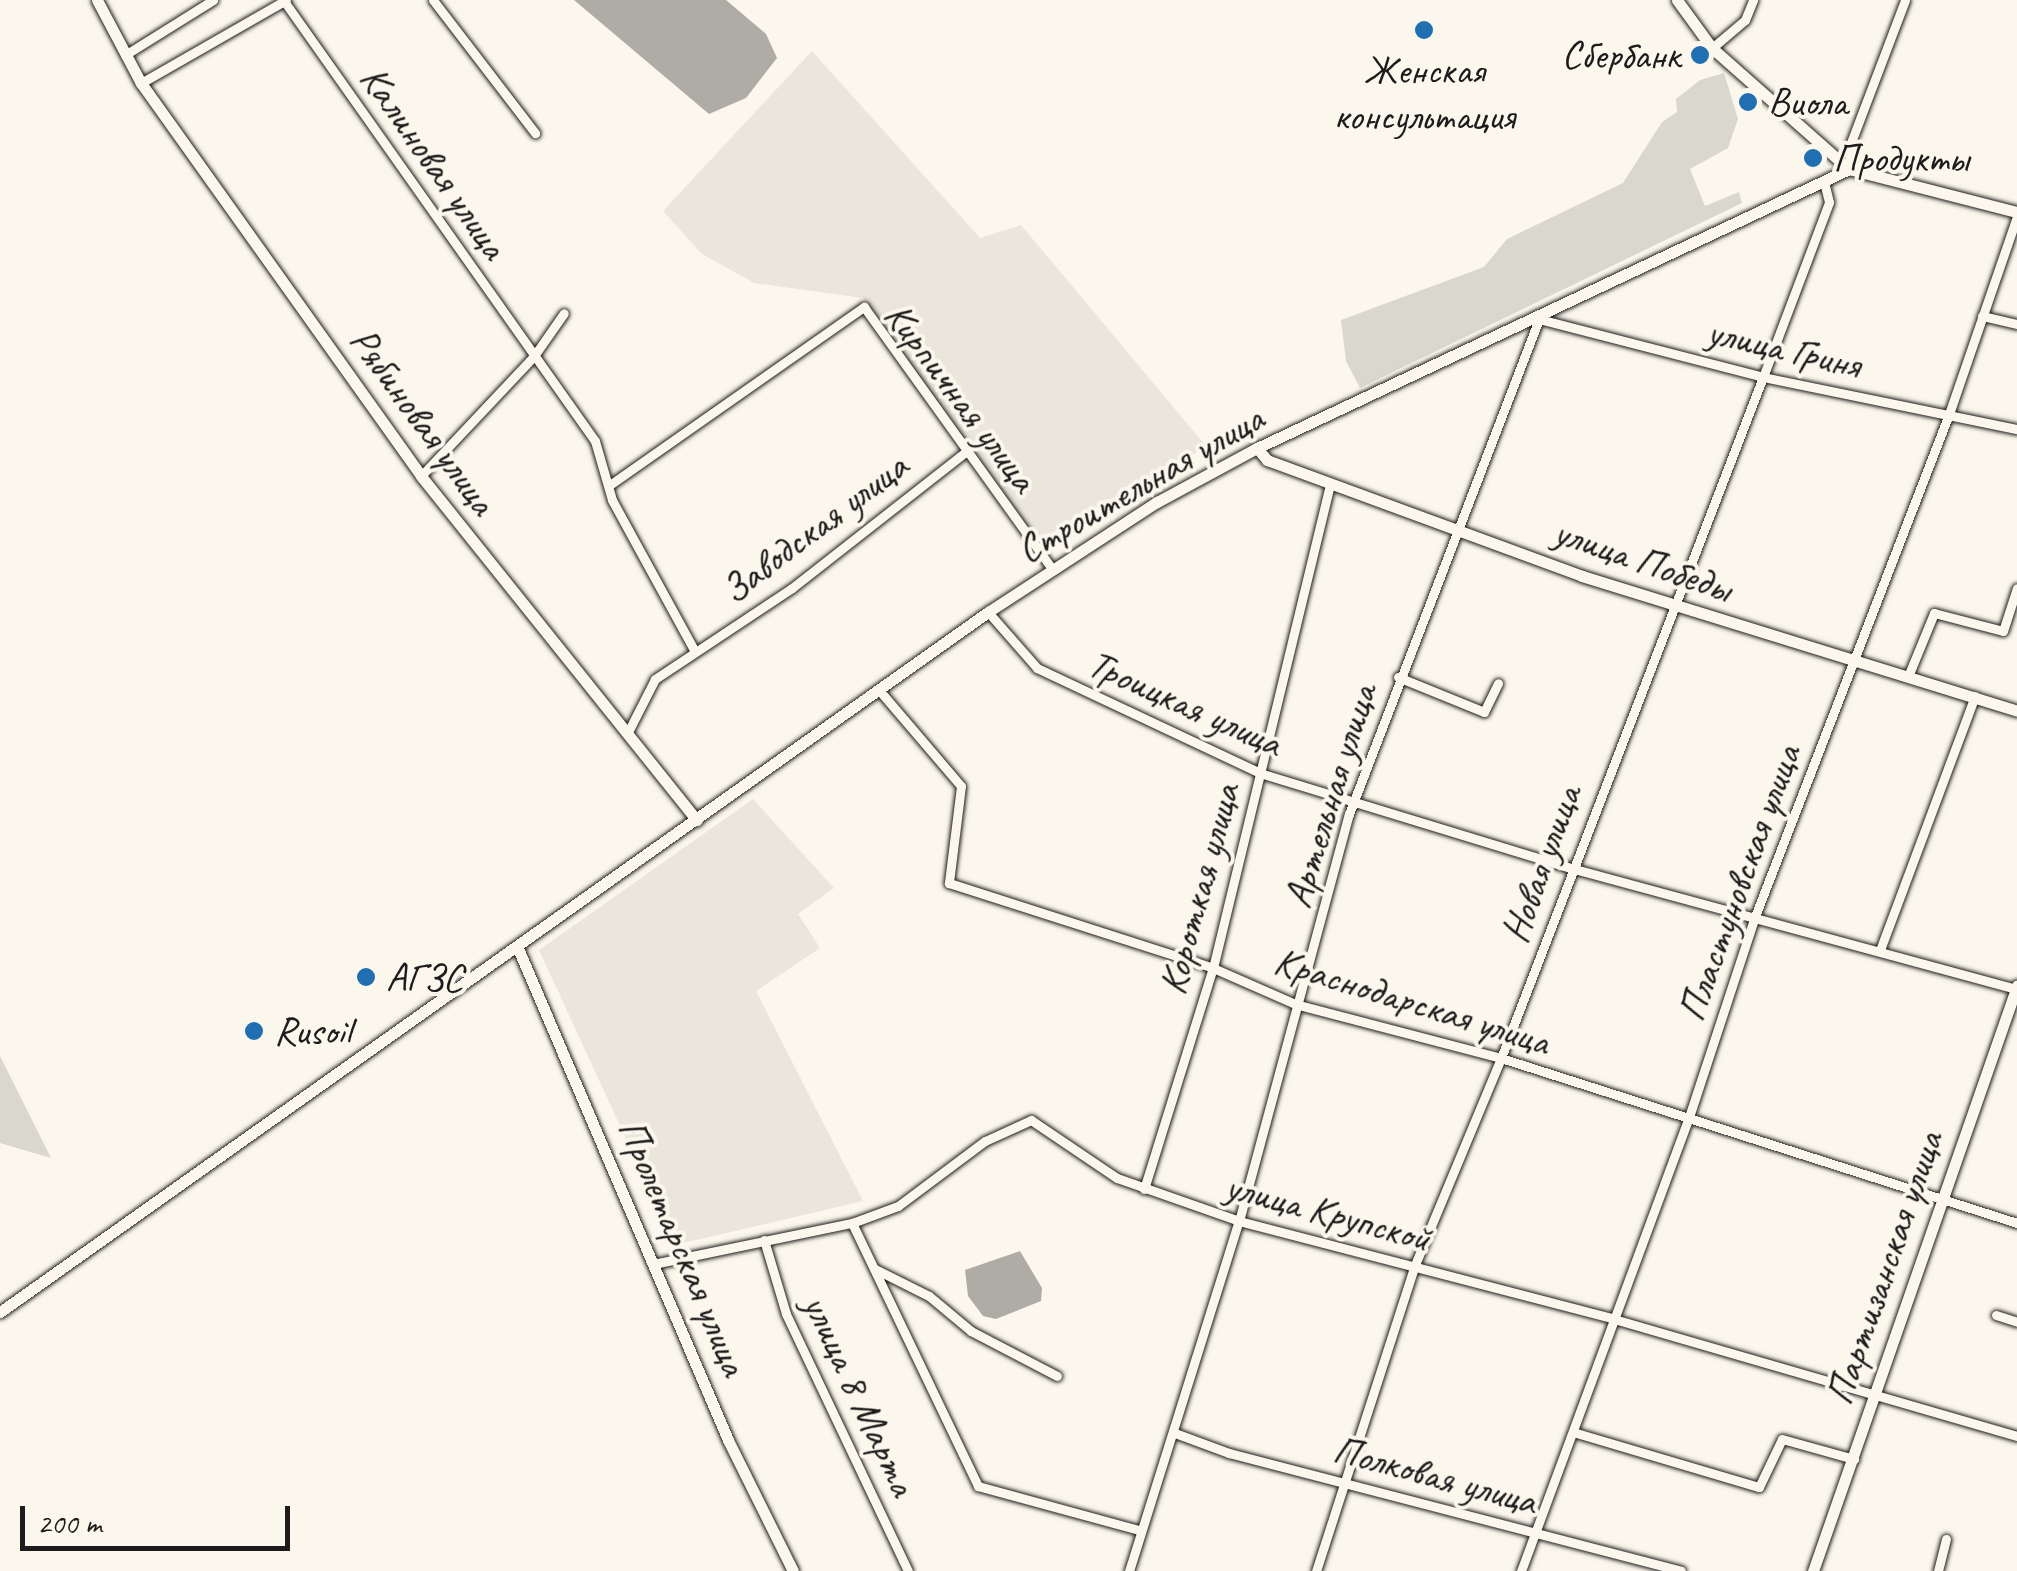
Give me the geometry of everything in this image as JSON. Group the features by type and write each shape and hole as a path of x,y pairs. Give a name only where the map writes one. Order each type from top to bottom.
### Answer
{"street":[{"name":"Рябиновая улица","path":"97,0 141,83 421,476 697,820"},
{"path":"124,55 213,0"},
{"path":"433,0 534,133"},
{"path":"1678,0 1712,48 1849,170 2017,214"},
{"path":"1712,48 1745,20 1753,0"},
{"path":"1849,170 1850,145 1905,0"},
{"path":"141,83 285,1"},
{"name":"Калиновая улица","path":"285,1 595,441 611,484 612,500 694,650"},
{"name":"Строительная улица","path":"0,1312 988,612 1053,570 1257,448 1539,319 1849,170"},
{"name":"Новая улица","path":"1316,1571 1414,1267 1501,1058 1671,604 1763,377 1828,202 1824,182"},
{"name":"Пластуновская улица","path":"1522,1571 1689,1117 1754,919 1948,414 2017,214"},
{"name":"Кирпичная улица","path":"611,484 864,307 1053,570"},
{"path":"421,476 534,356 564,314"},
{"path":"1982,316 2017,324"},
{"name":"улица Гриня","path":"1539,319 1763,377 2017,429"},
{"name":"Артельная улица","path":"1130,1571 1239,1221 1295,1004 1356,804 1398,678 1539,319"},
{"name":"улица Победы","path":"1257,448 1267,460 1330,484 1671,604 1850,664 1910,674 2017,711"},
{"name":"Заводская улица","path":"628,732 655,678 792,588 967,451"},
{"name":"Короткая улица","path":"1144,1189 1212,968 1330,484"},
{"path":"1910,674 1934,613 2004,631 2017,588"},
{"name":"Троицкая улица","path":"988,612 1037,668 1260,773 1570,868 2017,988"},
{"path":"1398,678 1484,712 1498,683"},
{"name":"Краснодарская улица","path":"879,690 962,786 948,884 1212,968 1295,1004 1501,1058 2017,1223"},
{"path":"1880,950 1975,696"},
{"name":"Пролетарская улица","path":"517,946 658,1263 728,1440 792,1571"},
{"name":"Партизанская улица","path":"1814,1571 2017,988"},
{"name":"улица Крупской","path":"658,1263 852,1223 898,1206 985,1141 1031,1120 1144,1189 1239,1221 1614,1319 2017,1436"},
{"path":"852,1223 978,1486 1140,1530"},
{"name":"улица 8 Марта","path":"764,1240 786,1314 908,1571"},
{"path":"874,1269 929,1296 971,1332 1057,1376"},
{"path":"1996,1315 2017,1322"},
{"path":"1573,1432 1759,1486 1782,1439 1854,1459"},
{"name":"Полковая улица","path":"1175,1433 1347,1484 1681,1571"},
{"path":"1938,1571 1946,1538"},
{"path":"1625,1571 1629,1557"}],"shaded area":[{"path":"574,0 726,0 766,34 777,58 746,98 709,114"},
{"path":"812,51 980,238 1021,225 1206,446 1044,553 863,298 754,283 702,254 663,211"},
{"path":"1724,73 1738,119 1728,148 1690,169 1705,206 1739,192 1742,203 1360,388 1346,361 1341,320 1484,267 1507,239 1623,183 1662,122 1677,112 1676,99 1700,80"},
{"path":"753,799 834,888 798,914 820,948 756,991 863,1201 675,1245 539,950"},
{"path":"0,1056 51,1158 0,1143"},
{"path":"1020,1251 1042,1288 1041,1301 996,1319 983,1316 968,1296 965,1270"}],"place":[{"name":"Женская консультация","path":"1424,30"},
{"name":"Сбербанк","path":"1700,55"},
{"name":"Виола","path":"1748,102"},
{"name":"Продукты","path":"1813,158"},
{"name":"АГЗС","path":"366,977"},
{"name":"Rusoil","path":"254,1031"}]}
